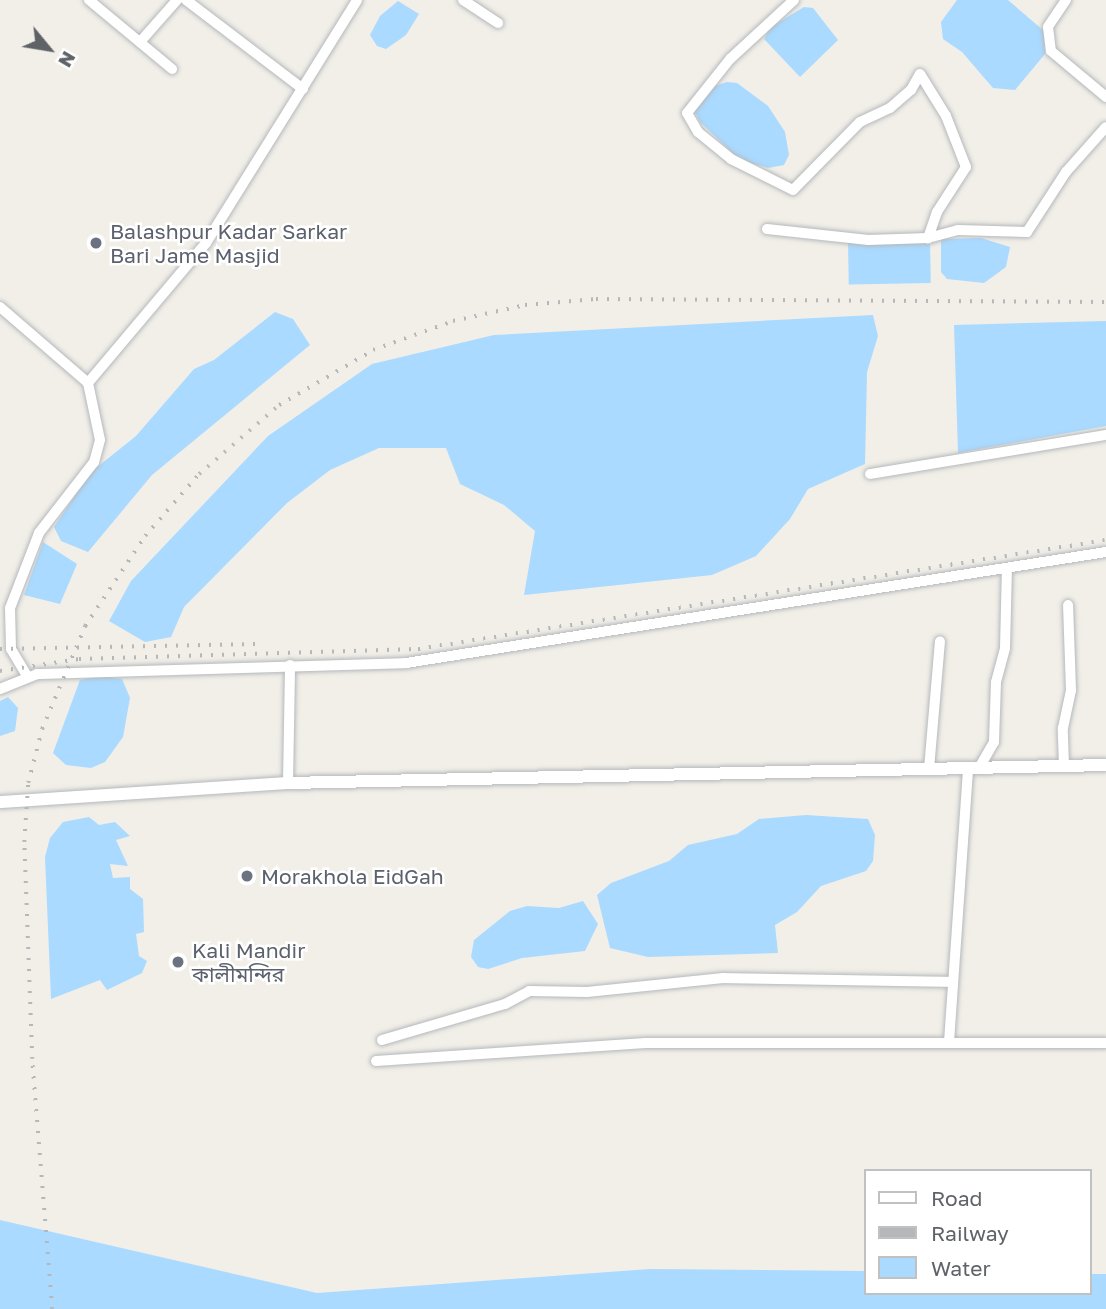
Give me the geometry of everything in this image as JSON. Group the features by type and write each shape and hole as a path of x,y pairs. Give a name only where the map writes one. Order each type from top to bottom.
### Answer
{"main road":[{"path":"0,802 288,783 1106,765"}],"street":[{"path":"89,0 172,69"},
{"path":"140,42 177,0"},
{"path":"186,0 303,89"},
{"path":"88,383 206,243 357,0"},
{"path":"463,0 498,23"},
{"path":"794,0 730,59 687,113 731,159 793,190 860,122 890,108 911,90 920,74 951,125 966,167 937,212 928,239"},
{"path":"1066,0 1048,27 1051,51 1106,97"},
{"path":"767,229 868,240 928,239 958,230 1027,232 1066,172 1106,127"},
{"path":"0,307 88,383 98,418 100,440 94,461 39,533 10,608 11,649 27,676"},
{"path":"870,474 1106,435"},
{"path":"0,689 27,676 406,663 1106,552"},
{"path":"949,1042 974,768 994,742 996,682 1005,648 1007,568"},
{"path":"1064,766 1063,728 1071,690 1068,605"},
{"path":"929,769 940,641"},
{"path":"288,783 290,665"},
{"path":"382,1040 505,1004 529,991 587,992 723,978 953,982"},
{"path":"376,1061 645,1043 1106,1043"}],"water":[{"path":"957,0 1008,0 1044,31 1045,54 1015,90 993,88 962,52 943,39 941,22"},
{"path":"398,1 419,14 406,35 386,49 377,46 370,35 380,16"},
{"path":"804,7 813,8 838,40 800,77 764,39 771,27"},
{"path":"727,82 737,83 768,106 785,132 789,155 784,165 768,168 740,160 700,122 694,110 715,86"},
{"path":"981,238 1010,247 1006,267 984,283 947,279 941,272 941,239"},
{"path":"930,240 931,283 849,284 848,241"},
{"path":"275,312 293,319 310,345 152,475 88,552 61,541 54,527 91,472 136,436 194,369 214,360"},
{"path":"873,315 878,336 867,372 865,464 808,489 790,519 756,556 712,575 524,595 535,531 504,505 460,484 446,448 379,448 330,470 287,503 184,607 171,637 145,642 109,621 131,581 268,436 372,364 494,335"},
{"path":"1106,321 1106,426 958,453 954,325"},
{"path":"43,542 77,564 60,604 24,595"},
{"path":"100,676 122,679 130,698 123,737 105,762 91,768 66,765 53,753 80,680"},
{"path":"8,697 18,708 15,731 0,736 0,701"},
{"path":"806,815 868,819 875,835 873,861 866,871 821,886 797,912 775,925 778,953 648,957 610,948 597,895 611,883 669,861 688,845 737,834 759,819"},
{"path":"89,817 99,825 115,822 130,836 116,840 128,866 110,864 113,878 130,877 130,889 143,899 144,932 136,934 139,956 147,961 142,973 107,990 100,980 51,999 45,857 50,838 63,822"},
{"path":"583,901 598,924 585,951 522,958 488,969 478,967 471,957 474,940 510,911 527,906 559,908"},
{"path":"0,1220 317,1293 650,1269 864,1271 864,1295 1092,1295 1092,1274 1106,1274 1106,1309 0,1309"}],"railway":[{"path":"52,1309 32,1059 24,842 28,783 42,729 85,626 145,536 199,474 279,405 373,350 453,321 525,305 596,299 1106,302"},
{"path":"0,671 79,659 418,649 1106,540"},
{"path":"0,649 257,644"}],"place":[{"name":"Balashpur Kadar Sarkar Bari Jame Masjid","path":"96,243"},
{"name":"Morakhola EidGah","path":"247,876"},
{"name":"Kali Mandir কালীমন্দির","path":"178,962"}]}
